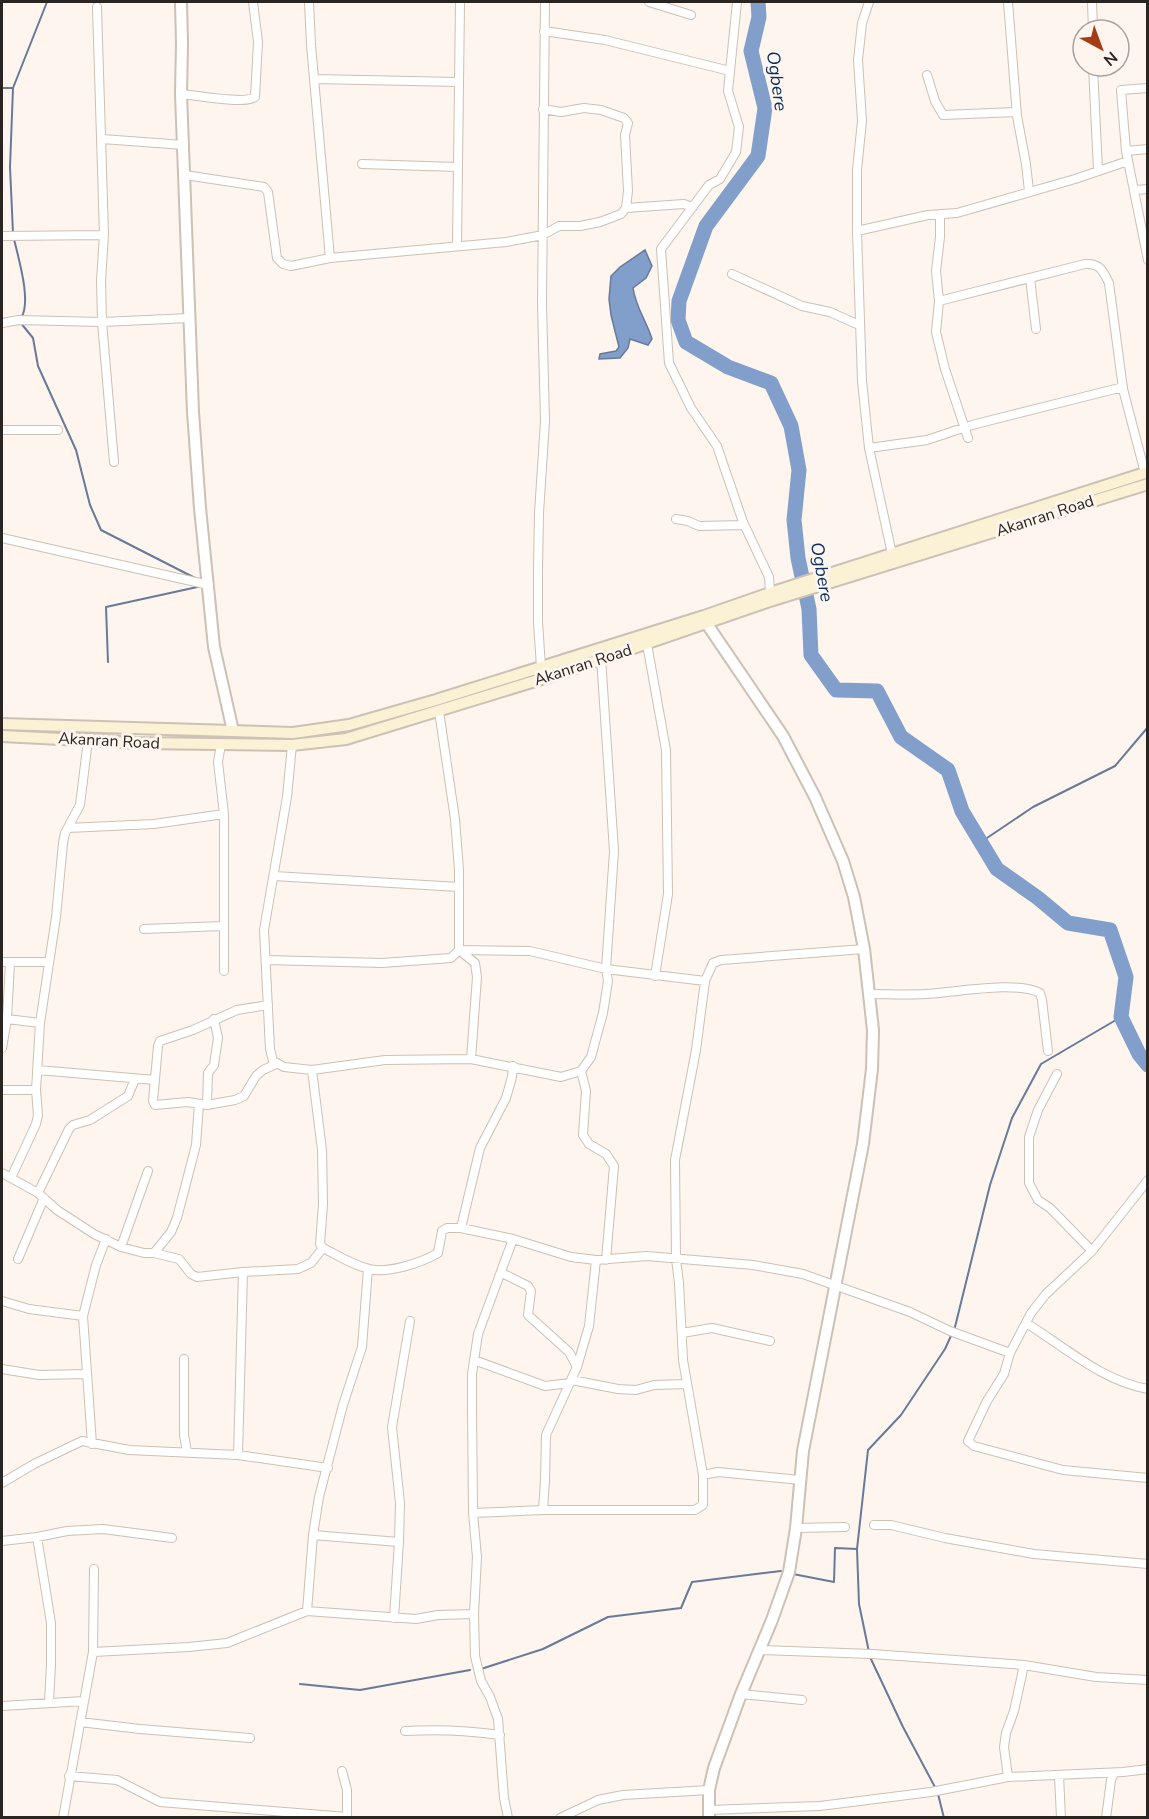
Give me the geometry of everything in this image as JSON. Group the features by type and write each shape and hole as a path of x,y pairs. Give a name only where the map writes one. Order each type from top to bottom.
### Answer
{"main road":[{"name":"Akanran Road","path":"2,736 194,744 292,745 346,739 647,644 800,589 1147,476"},
{"name":"Akanran Road","path":"816,584 892,554 1002,524"},
{"name":"Akanran Road","path":"2,724 293,733 349,725 541,667 770,593 800,589"},
{"path":"194,744 196,730"}],"street":[{"path":"181,2 181,94 193,412 214,647 233,732"},
{"path":"181,94 251,100 255,97 258,42 253,2"},
{"path":"309,2 330,258"},
{"path":"457,246 460,2"},
{"path":"541,667 538,622 539,535 545,421 543,109 545,2"},
{"path":"649,2 691,15"},
{"path":"737,2 728,91 739,128 736,152 720,179 709,185 661,249 669,363 691,408 717,446 744,525 769,577 770,593"},
{"path":"868,2 862,22 858,60 862,122 857,170 856,231 859,325 869,448 892,554"},
{"path":"1008,2 1016,112 1029,191"},
{"path":"1092,2 1093,18"},
{"path":"97,7 104,235 101,281 102,322 114,462"},
{"path":"544,31 605,40 730,71"},
{"path":"927,75 935,101 943,115 1016,112"},
{"path":"1094,78 1098,171"},
{"path":"314,79 459,82"},
{"path":"1148,88 1121,90 1126,151 1148,260"},
{"path":"185,175 264,187 269,200 277,258 283,264 291,266 330,258 506,242 543,235 559,226 580,226 621,214 626,208 625,135 628,123 624,118 601,110 584,108 561,112 543,109"},
{"path":"102,139 184,145"},
{"path":"1126,151 1148,149"},
{"path":"856,231 928,215 957,213 1128,161"},
{"path":"362,164 457,167"},
{"path":"1135,190 1148,189"},
{"path":"626,208 684,204 693,207"},
{"path":"940,214 936,271 939,301 936,332 963,428 968,438"},
{"path":"2,236 104,235"},
{"path":"939,301 1085,264 1094,264 1101,268 1109,283 1123,387 1147,476"},
{"path":"732,274 802,306 830,312 859,325"},
{"path":"1030,278 1036,329"},
{"path":"2,323 19,320 102,322 189,318"},
{"path":"869,448 927,440 963,428 1123,387"},
{"path":"2,430 58,430"},
{"path":"676,519 699,526 744,525"},
{"path":"2,538 209,585"},
{"path":"707,624 783,736 815,797 843,861 854,897 864,949 873,1030 872,1069 867,1112 851,1215 815,1388 800,1480 789,1572 714,1768 709,1814 820,1806 931,1792 1008,1777 1114,1773 1148,1769"},
{"path":"647,644 666,750 668,894 655,976"},
{"path":"292,745 287,797 264,930 270,1049 273,1062 284,1067 312,1070 385,1060 471,1059 561,1077 581,1071 591,1057 599,1030 608,981 606,969 614,851 601,658"},
{"path":"266,960 382,963 451,958 459,950 459,887 455,819 439,711"},
{"path":"11,1178 38,1115 36,1090 40,1023 56,917 63,843 80,805 88,740"},
{"path":"220,744 218,762 224,814 224,971"},
{"path":"68,828 154,824 224,814"},
{"path":"274,876 459,887"},
{"path":"144,929 223,926"},
{"path":"473,1513 543,1510 695,1510 701,1508 705,1500 703,1475 687,1384 680,1283 676,1259 675,1160 696,1050 705,981 713,963 721,960 864,949"},
{"path":"459,950 530,951 606,969 705,981"},
{"path":"459,950 475,963 477,977 471,1059"},
{"path":"2,1048 7,1019 6,962 48,962"},
{"path":"869,994 924,994 1012,987 1034,990 1040,993 1042,1000 1048,1051"},
{"path":"268,1005 237,1010 193,1030 160,1041 153,1101 155,1105 203,1104 244,1096 256,1076 276,1064"},
{"path":"7,1019 40,1023"},
{"path":"154,1253 171,1232 177,1218 196,1145 208,1073 214,1065 218,1038 214,1019"},
{"path":"461,1228 480,1148 506,1098 513,1066"},
{"path":"38,1070 155,1080"},
{"path":"312,1070 322,1150 323,1204 320,1244 323,1248 368,1269 415,1264 431,1257 438,1253 442,1231 447,1228 461,1228 513,1239 571,1257 606,1260 647,1256 753,1265 803,1274 836,1284 1010,1353"},
{"path":"581,1071 586,1091 583,1135 589,1144 606,1155 614,1166 606,1260"},
{"path":"1058,1074 1038,1110 1029,1137 1029,1183 1038,1200 1050,1208 1092,1251"},
{"path":"18,1259 41,1195 69,1129 73,1125 90,1120 128,1096 135,1079"},
{"path":"2,1090 36,1090"},
{"path":"121,1247 148,1171"},
{"path":"2,1173 41,1195 77,1224 121,1247 179,1259 191,1274 197,1277 298,1269 311,1263 323,1248"},
{"path":"1148,1180 1092,1251 1046,1294 1031,1313 1010,1353 1004,1374 987,1401 968,1441 974,1446 1063,1470 1148,1478"},
{"path":"92,1444 83,1316 96,1265 106,1239"},
{"path":"508,1818 504,1798 498,1719 481,1681 478,1668 474,1614 477,1557 473,1513 472,1407 474,1360 478,1334 513,1239"},
{"path":"543,1510 546,1435 577,1367 589,1326 596,1260"},
{"path":"307,1611 313,1535 320,1497 362,1347 368,1269"},
{"path":"238,1455 243,1272"},
{"path":"502,1273 528,1286 531,1291 528,1315 568,1352 577,1367"},
{"path":"2,1301 29,1309 83,1316"},
{"path":"394,1618 400,1503 392,1427 410,1322"},
{"path":"1026,1323 1085,1364 1134,1387 1148,1389"},
{"path":"682,1333 712,1328 770,1341"},
{"path":"184,1359 184,1435 187,1452"},
{"path":"474,1360 545,1386 571,1382 636,1390 654,1385 687,1384"},
{"path":"2,1369 39,1375 87,1374"},
{"path":"556,1385 564,1397"},
{"path":"2,1483 82,1441 129,1450 238,1455 328,1468"},
{"path":"703,1475 718,1472 800,1480"},
{"path":"874,1525 891,1525 945,1538 1034,1554 1148,1564"},
{"path":"796,1528 844,1527"},
{"path":"2,1541 37,1538 67,1531 103,1529 172,1538"},
{"path":"313,1535 399,1542"},
{"path":"37,1538 51,1623 49,1702"},
{"path":"63,1818 93,1652 94,1569"},
{"path":"93,1652 227,1643 307,1611 416,1619 438,1615 474,1614"},
{"path":"759,1650 869,1654 1024,1665 1096,1677 1148,1680"},
{"path":"1008,1777 1004,1747 1006,1733 1014,1711 1024,1665"},
{"path":"741,1694 802,1700"},
{"path":"2,1706 84,1701"},
{"path":"80,1722 250,1738"},
{"path":"405,1731 456,1729 500,1735"},
{"path":"69,1776 117,1780 160,1802 347,1817 346,1790 342,1771"},
{"path":"1106,1818 1114,1773"},
{"path":"1059,1775 1061,1818"},
{"path":"560,1818 598,1800 710,1790"}],"water":[{"path":"645,250 652,266 646,278 633,288 636,302 652,339 648,345 630,339 628,348 620,358 599,359 600,354 616,351 619,347 609,299 611,276"}],"waterway":[{"path":"13,233 10,167 13,88 47,2"},
{"name":"Ogbere","path":"758,2 759,17 751,51 765,108 758,156 706,226 679,301 678,320 686,342 728,367 771,383 791,426 799,470 794,520 798,558 809,609 811,655 836,690 877,691 901,737 948,770 962,811 997,869 1068,923 1110,930 1126,977 1121,1017 1139,1054 1148,1065"},
{"path":"2,88 13,88"},
{"path":"14,239 25,291 24,311 21,318"},
{"path":"20,322 33,338 38,366 76,450 90,505 101,530 197,579"},
{"path":"108,662 106,607 202,586"},
{"path":"981,842 1033,807 1115,766 1148,727"},
{"path":"869,1652 859,1604 857,1549 868,1450 901,1415 945,1349 955,1327 990,1185 1012,1118 1041,1064 1121,1017"},
{"path":"793,1574 834,1582 835,1548 857,1549"},
{"path":"481,1669 543,1649 608,1617 681,1608 692,1582 781,1571"},
{"path":"870,1657 936,1789"},
{"path":"300,1684 360,1690 470,1670"},
{"path":"938,1794 944,1818"}]}
